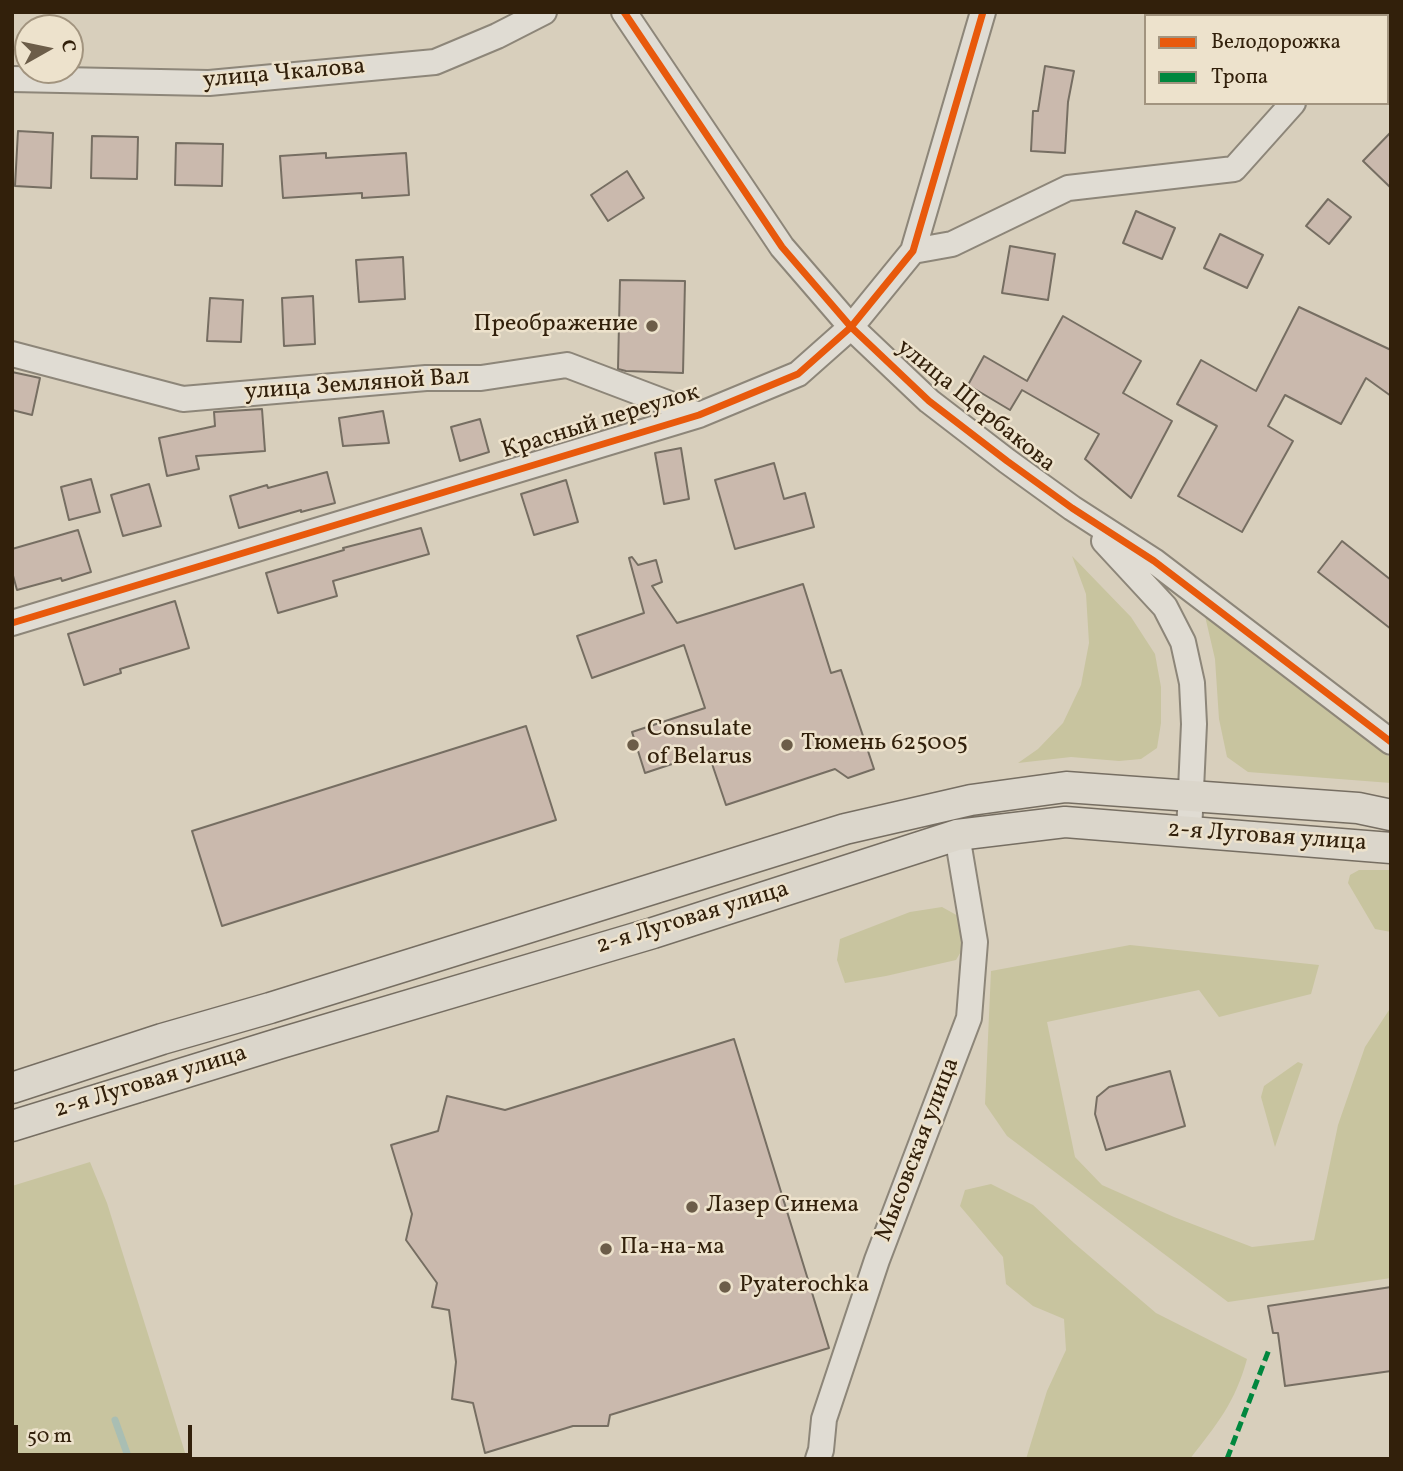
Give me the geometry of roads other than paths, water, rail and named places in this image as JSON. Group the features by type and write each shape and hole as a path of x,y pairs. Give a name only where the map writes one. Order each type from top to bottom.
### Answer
{"main road":[{"name":"2-я Луговая улица","path":"12,1088 845,829 971,800 1066,788 1358,808 1391,815"},
{"name":"2-я Луговая улица","path":"12,1126 653,933 957,835 1065,822 1391,848"}],"street":[{"name":"улица Чкалова","path":"12,79 209,83 435,62 497,36 544,12"},
{"name":"улица Щербакова","path":"624,12 782,247 851,327 929,401 1007,461 1072,508 1154,561 1391,742"},
{"name":"Красный переулок","path":"12,623 699,415 798,374 851,327 913,251 984,12"},
{"path":"913,251 952,244 1068,188 1234,169 1291,105"},
{"name":"улица Земляной Вал","path":"12,354 183,399 426,377 481,378 567,365 699,415"},
{"path":"1072,508 1165,607 1183,642 1192,683 1194,724 1189,833"},
{"name":"Мысовская улица","path":"818,1459 824,1419 877,1259 970,1018 975,942 957,835"}],"waterway":[{"path":"115,1420 129,1459"}],"place":[{"name":"Преображение","path":"652,326"},
{"name":"Consulate of Belarus","path":"633,745"},
{"name":"Тюмень 625005","path":"787,745"},
{"name":"Лазер Синема","path":"692,1207"},
{"name":"Па-на-ма","path":"606,1249"},
{"name":"Pyaterochka","path":"725,1287"}]}
